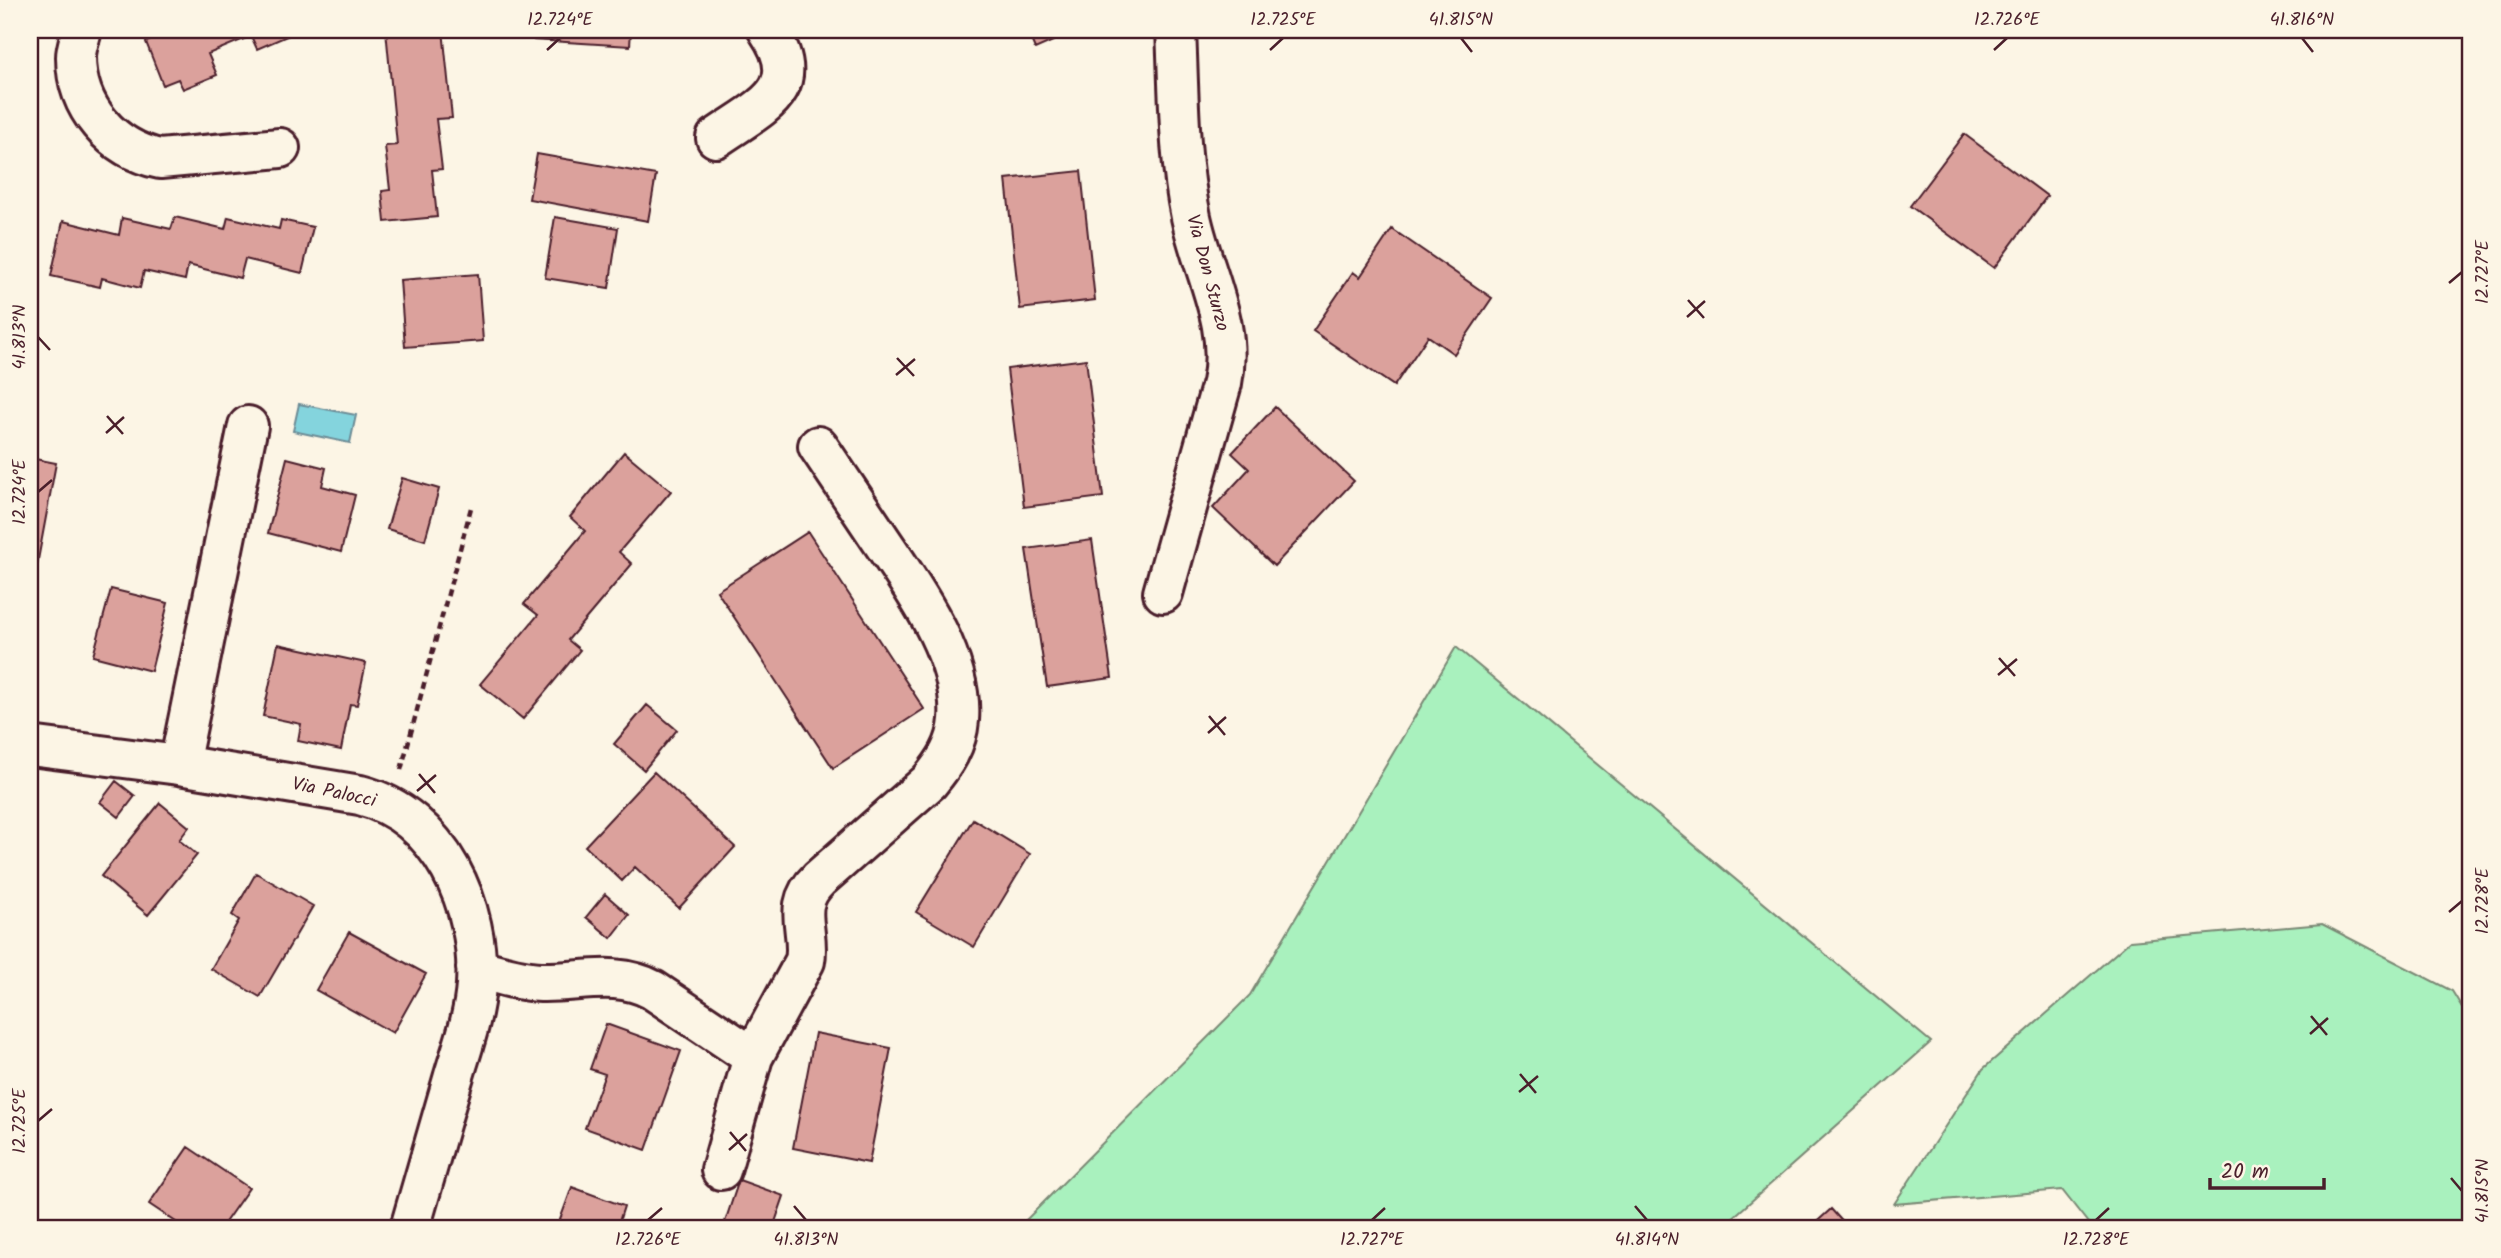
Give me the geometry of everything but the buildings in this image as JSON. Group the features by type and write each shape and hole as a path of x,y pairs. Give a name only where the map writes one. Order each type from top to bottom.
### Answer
{"street":[{"path":"82,30 76,55 82,91 92,111 114,140 128,149 160,159 280,148"},
{"path":"716,138 772,98 781,88 784,78 782,57 768,30"},
{"name":"Via Don Sturzo","path":"1163,593 1222,383 1226,357 1220,315 1190,215 1180,129 1176,30"},
{"path":"179,765 248,426"},
{"path":"721,1170 753,1057 805,961 807,949 802,918 808,892 818,879 929,782 943,766 954,745 959,719 949,660 926,609 818,446"},
{"name":"Via Palocci","path":"30,746 179,765 350,793 401,812 427,835 447,862 468,914 476,968 471,1016 410,1228"},
{"path":"476,968 540,982 611,978 636,982 653,990 753,1057"}],"path":[{"path":"391,807 472,504"}],"green space":[{"path":"1456,647 1931,1042 1721,1228 1018,1228 1250,995"},
{"path":"2322,924 2452,991 2471,1022 2471,1228 2092,1228 2062,1190 1894,1204 1983,1069 2130,941"}],"water":[{"path":"299,404 356,415 350,443 293,431"}]}
